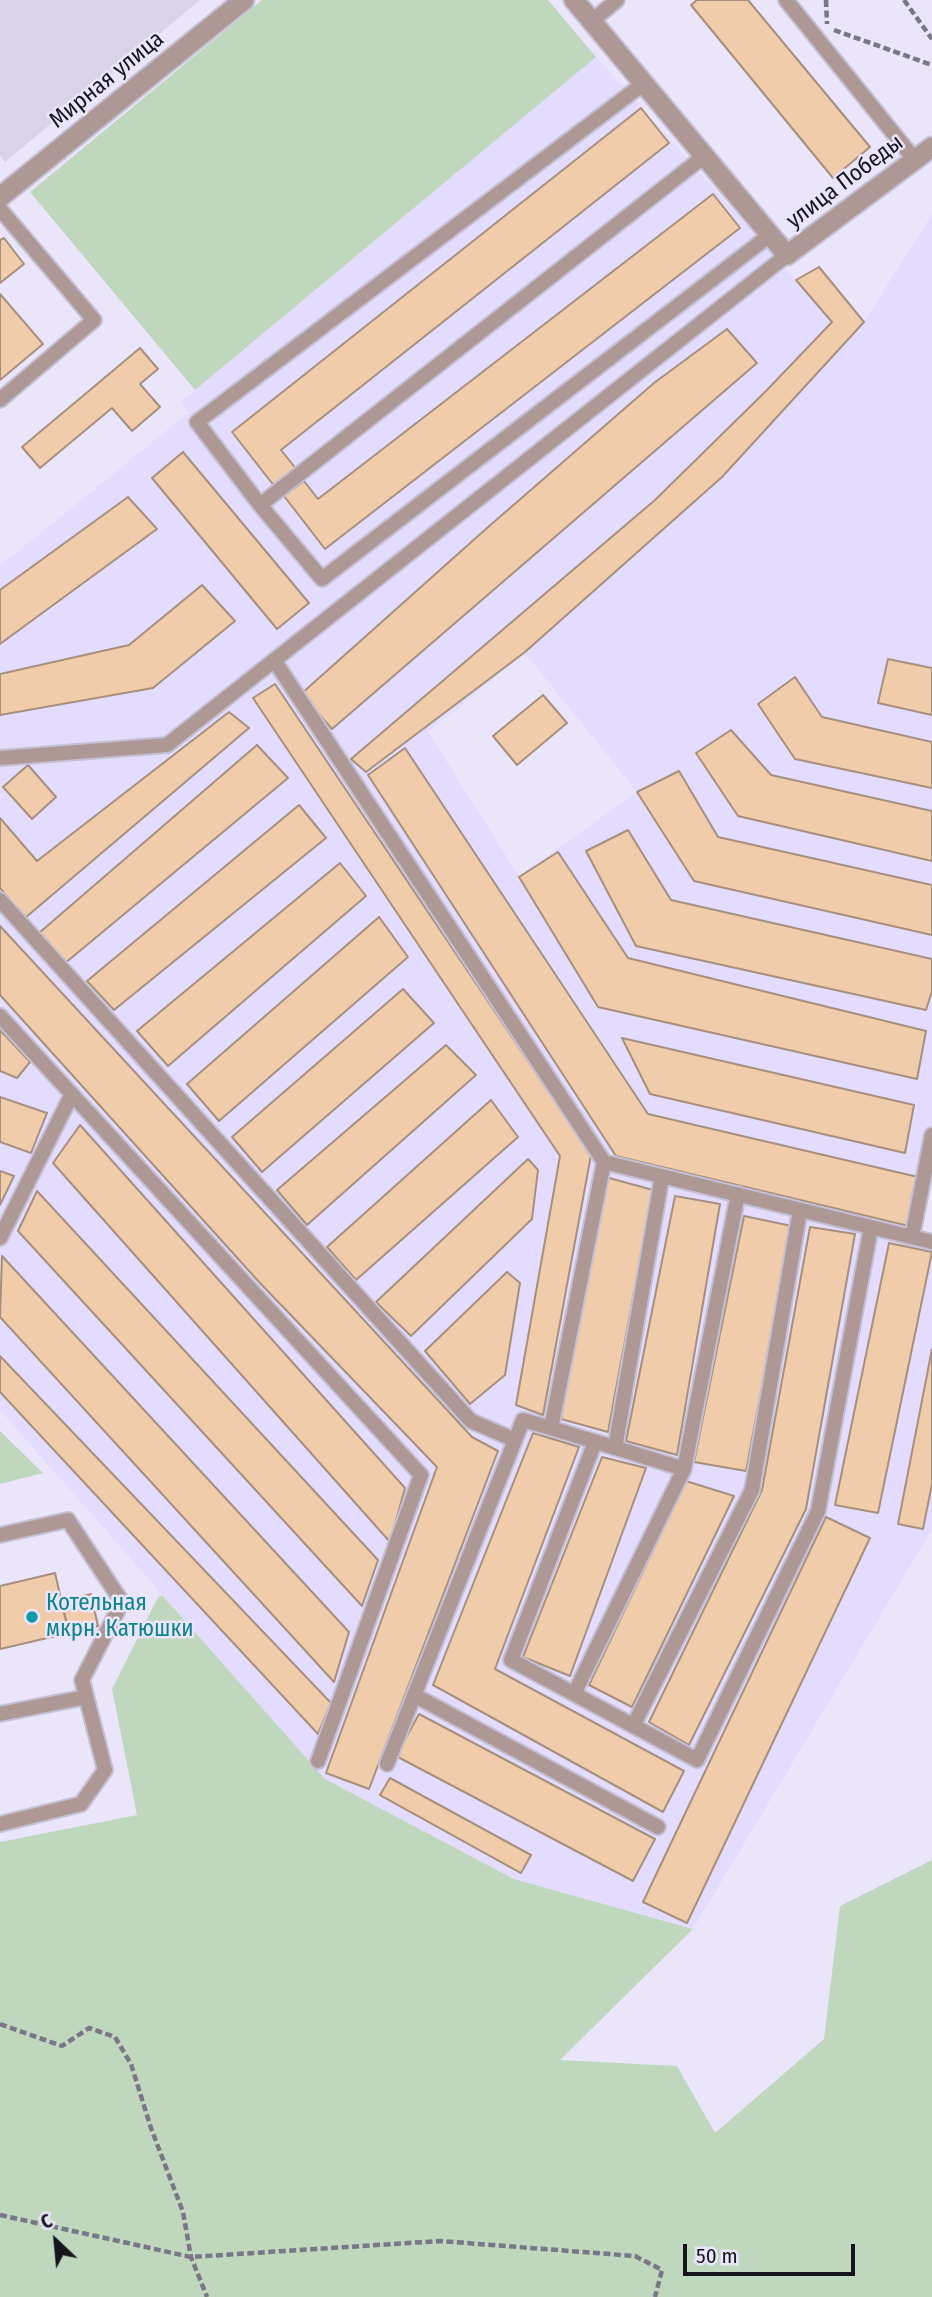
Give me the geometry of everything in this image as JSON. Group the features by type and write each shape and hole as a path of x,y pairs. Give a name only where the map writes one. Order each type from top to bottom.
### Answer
{"street":[{"name":"Мирная улица","path":"0,197 244,0"},
{"path":"574,0 787,255"},
{"name":"улица Победы","path":"787,255 932,147"}],"lane":[{"path":"592,21 617,0"},
{"path":"786,0 822,33 915,160"},
{"path":"643,84 197,422 260,505 322,579 770,235"},
{"path":"260,505 703,157"},
{"path":"0,209 93,320 0,400"},
{"path":"0,758 167,745 787,255"},
{"path":"274,660 604,1162 932,1242"},
{"path":"0,900 471,1420 515,1440"},
{"path":"0,1016 421,1475 318,1760"},
{"path":"0,1238 71,1096"},
{"path":"912,1237 932,1135"},
{"path":"551,1429 604,1162"},
{"path":"615,1448 662,1176"},
{"path":"574,1694 684,1469 738,1194"},
{"path":"633,1726 752,1490 800,1210"},
{"path":"595,1443 511,1660 697,1760 818,1511 871,1227"},
{"path":"387,1764 523,1420 684,1469"},
{"path":"0,1535 68,1520 122,1602 82,1680 105,1770 81,1804 0,1824"},
{"path":"414,1695 658,1827"},
{"path":"0,1714 86,1697"}],"path":[{"path":"826,0 822,33 932,65"},
{"path":"904,0 932,39"},
{"path":"0,2024 62,2046 89,2028 115,2037 131,2064 151,2128 183,2212 191,2257 207,2297"},
{"path":"0,2215 191,2257 440,2241 635,2256 662,2270 655,2297"}],"shaded area":[{"path":"0,0 200,0 5,162 0,155"},
{"path":"596,57 796,280 819,267 864,322 932,214 932,1152 921,1231 932,1233 932,1530 693,1929 514,1879 324,1779 0,1410 0,566 188,413 181,402","holes":["525,653 637,792 519,876 428,732"]}],"green space":[{"path":"262,0 548,0 596,57 195,390 30,192"},
{"path":"0,1431 43,1473 0,1484"},
{"path":"162,1595 325,1779 514,1879 693,1929 560,2060 677,2066 715,2133 824,2039 840,1906 932,1860 932,2297 0,2297 0,1842 137,1815 112,1689 157,1599"}],"building":[{"path":"697,0 748,0 870,147 833,178 691,5"},
{"path":"641,108 669,143 281,450 297,470 275,487 232,432"},
{"path":"713,194 740,228 325,549 284,496 304,481 318,499"},
{"path":"4,238 24,264 0,283 0,240"},
{"path":"819,267 864,322 722,477 525,652 366,772 351,759 655,500 832,322 796,280"},
{"path":"0,294 43,344 0,380"},
{"path":"727,329 757,363 332,729 301,694 654,383"},
{"path":"140,348 158,369 140,384 160,407 132,431 112,408 40,468 22,447"},
{"path":"183,452 309,603 277,629 152,478"},
{"path":"128,497 157,529 0,644 0,590"},
{"path":"202,585 235,621 153,688 0,715 0,674 129,645"},
{"path":"888,659 932,668 932,715 878,703"},
{"path":"795,677 822,717 932,742 932,788 795,759 758,704"},
{"path":"275,684 591,1155 543,1415 516,1405 560,1156 253,698"},
{"path":"543,695 567,723 517,765 493,736"},
{"path":"229,712 249,728 25,918 0,888 0,818 37,861"},
{"path":"731,730 771,775 932,811 932,861 738,816 696,753"},
{"path":"257,745 288,778 64,964 39,933"},
{"path":"405,748 648,1114 918,1177 913,1227 616,1156 368,775"},
{"path":"28,765 56,797 32,819 3,787"},
{"path":"679,771 718,837 932,885 932,935 694,881 637,792"},
{"path":"299,805 326,838 114,1010 87,981"},
{"path":"628,830 671,900 932,959 932,991 926,1010 636,946 586,851"},
{"path":"558,852 628,958 926,1031 917,1079 598,1007 519,877"},
{"path":"340,863 366,896 168,1066 137,1031"},
{"path":"379,917 408,957 219,1121 187,1084"},
{"path":"0,926 472,1437 498,1451 369,1789 326,1773 437,1467 259,1282 0,995"},
{"path":"403,989 434,1023 262,1172 232,1137"},
{"path":"0,1030 30,1062 17,1078 0,1071"},
{"path":"622,1038 914,1105 905,1153 650,1094"},
{"path":"446,1045 476,1075 307,1225 277,1190"},
{"path":"0,1097 47,1113 31,1153 0,1142"},
{"path":"491,1100 518,1137 356,1280 327,1247"},
{"path":"80,1125 405,1488 390,1542 53,1163"},
{"path":"528,1159 538,1170 532,1219 411,1336 376,1302"},
{"path":"0,1171 14,1176 0,1205"},
{"path":"602,1176 653,1190 608,1432 561,1419"},
{"path":"37,1191 378,1560 362,1606 18,1231"},
{"path":"675,1196 720,1204 677,1455 626,1441"},
{"path":"744,1216 792,1226 746,1471 694,1462"},
{"path":"810,1227 855,1234 806,1509 689,1745 649,1722 762,1490"},
{"path":"889,1243 932,1252 878,1513 835,1505"},
{"path":"2,1256 349,1632 334,1682 0,1317"},
{"path":"507,1272 520,1283 505,1375 470,1404 425,1351"},
{"path":"932,1349 932,1484 923,1529 898,1524"},
{"path":"0,1356 331,1703 318,1734 0,1392"},
{"path":"533,1433 579,1447 495,1669 684,1771 663,1812 433,1685"},
{"path":"602,1457 646,1468 570,1676 523,1657"},
{"path":"686,1481 734,1496 632,1707 589,1685"},
{"path":"826,1517 870,1538 687,1923 643,1902"},
{"name":"Котельная мкрн. Катюшки","path":"55,1573 69,1633 0,1649 0,1586"},
{"path":"91,1594 98,1626 69,1633 61,1601"},
{"path":"419,1714 655,1839 633,1881 396,1756"},
{"path":"390,1778 531,1855 521,1873 380,1795"}],"place":[{"name":"Котельная мкрн. Катюшки","path":"32,1617"}]}
